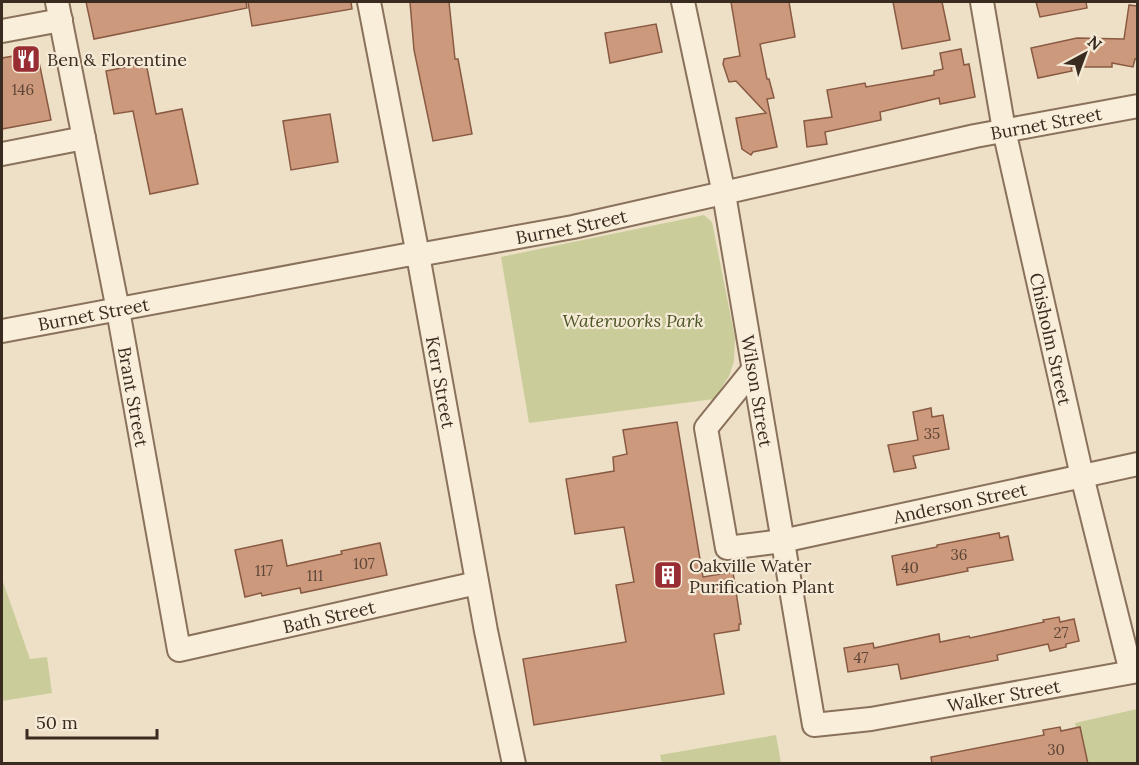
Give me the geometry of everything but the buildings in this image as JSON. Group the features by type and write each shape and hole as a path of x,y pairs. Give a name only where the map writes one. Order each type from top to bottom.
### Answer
{"street":[{"name":"Kerr Street","path":"369,2 418,255 477,584 514,764"},
{"name":"Wilson Street","path":"683,2 724,194 814,724 871,719"},
{"name":"Chisholm Street","path":"982,2 1004,130 1082,476 1134,672"},
{"path":"2,31 59,10"},
{"name":"Brant Street","path":"59,10 118,310 179,650"},
{"name":"Burnet Street","path":"2,332 406,255 418,255 573,227 1004,130 1137,106"},
{"path":"2,154 84,138"},
{"name":"Anderson Street","path":"753,370 706,429 727,548 782,541 1137,464"},
{"name":"Bath Street","path":"179,650 477,584"},
{"name":"Walker Street","path":"871,719 1134,672"}],"green space":[{"name":"Waterworks Park","path":"704,215 712,222 735,338 734,361 729,376 714,399 529,423 501,257"},
{"path":"2,579 30,659 47,657 52,693 2,701"},
{"path":"1137,709 1137,763 1084,763 1075,723"},
{"path":"776,735 781,763 662,763 660,755"}],"place":[{"name":"Ben & Florentine","path":"26,59"},
{"name":"Oakville Water Purification Plant","path":"668,575"}]}
